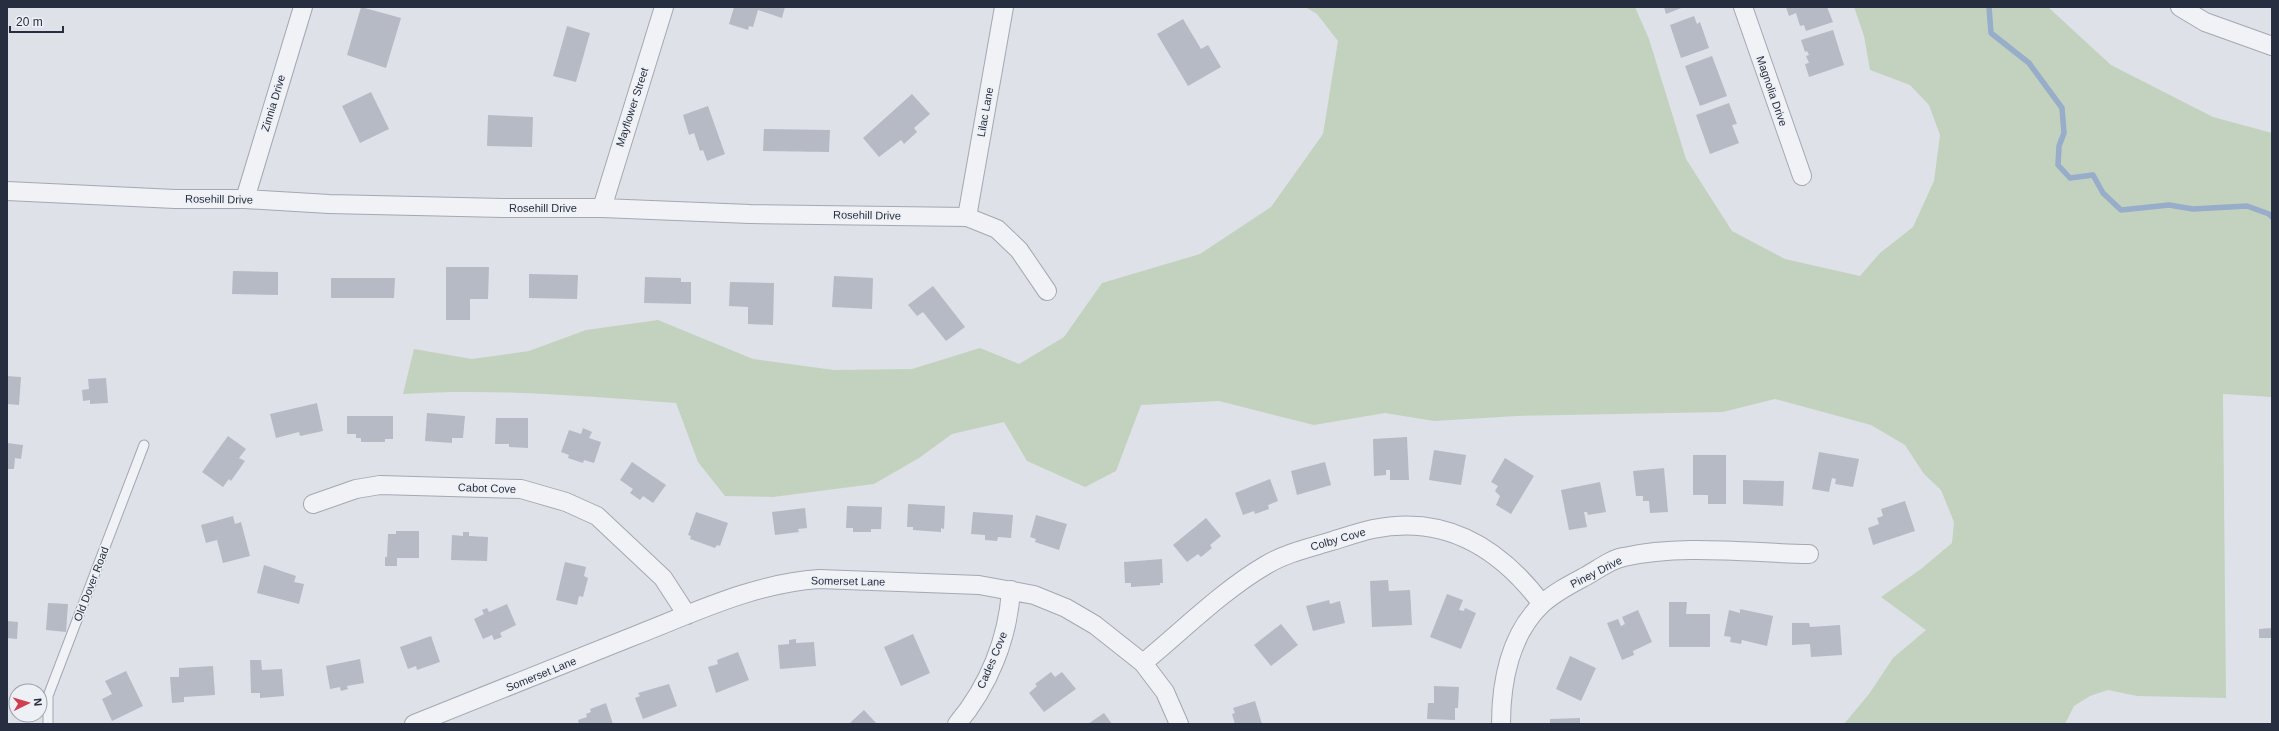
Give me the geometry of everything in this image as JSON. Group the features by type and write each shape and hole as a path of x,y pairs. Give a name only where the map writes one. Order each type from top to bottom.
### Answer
{"street":[{"name":"Zinnia Drive","path":"245,199 303,7"},
{"name":"Mayflower Street","path":"602,208 664,7"},
{"name":"Lilac Lane","path":"967,217 1004,7"},
{"name":"Magnolia Drive","path":"1743,7 1802,176"},
{"path":"2180,7 2205,22 2272,46"},
{"name":"Rosehill Drive","path":"7,191 175,199 245,199 337,204 503,208 602,208 750,214 967,217 997,229 1003,234 1019,250 1048,291"},
{"name":"Cabot Cove","path":"313,504 356,490 380,485 521,489 542,494 597,516 663,578 687,615"},
{"name":"Colby Cove","path":"1143,663 1248,576 1267,564 1287,554 1380,528 1411,526 1434,528 1453,532 1476,542 1506,564 1524,580 1542,604"},
{"name":"Piney Drive","path":"1501,724 1502,688 1505,672 1521,632 1542,604 1565,587 1622,557 1677,551 1809,554"},
{"name":"Somerset Lane","path":"414,724 687,615 759,590 804,580 979,585 1034,595 1066,608 1115,640 1143,663 1164,692 1180,724"},
{"name":"Cades Cove","path":"957,724 980,690 1001,644 1009,616 1011,590"}],"lane":[{"name":"Old Dover Road","path":"48,724 48,696 144,445"}],"green space":[{"path":"1305,7 1635,7 1649,39 1686,159 1732,231 1785,259 1860,276 1880,253 1913,227 1934,181 1940,135 1929,105 1910,85 1870,70 1864,36 1854,7 2048,7 2111,65 2213,117 2272,133 2272,397 2223,394 2226,698 2137,696 2108,690 2090,696 2074,706 2065,724 1844,724 1869,694 1893,658 1926,630 1881,597 1921,569 1952,543 1954,522 1941,490 1924,474 1905,445 1871,425 1775,399 1723,412 1517,416 1434,421 1385,413 1314,425 1219,401 1141,405 1116,471 1085,487 1027,461 1004,422 952,434 919,458 874,484 773,497 725,496 698,462 676,403 573,395 505,392 437,392 403,394 414,349 472,359 529,351 586,330 658,320 753,359 834,370 912,369 980,348 1019,364 1064,337 1102,283 1200,254 1271,207 1323,134 1338,41 1317,14"}],"building":[{"path":"361,7 401,18 386,68 347,55"},
{"path":"734,7 785,7 782,18 758,10 753,27 749,26 748,30 729,24"},
{"path":"1664,7 1684,7 1666,14"},
{"path":"1786,7 1827,7 1833,22 1806,31 1804,25 1800,26 1796,13 1789,16"},
{"path":"1694,16 1697,24 1700,22 1709,48 1681,58 1670,25"},
{"path":"1183,19 1201,49 1208,45 1221,67 1188,86 1157,34"},
{"path":"567,26 590,33 576,82 553,76"},
{"path":"1833,30 1844,65 1809,77 1805,64 1809,63 1806,56 1809,55 1807,51 1805,52 1801,40"},
{"path":"1712,56 1727,96 1700,106 1685,66"},
{"path":"371,92 389,129 360,143 342,106"},
{"path":"912,94 930,114 914,128 917,132 904,144 901,140 879,157 863,138"},
{"path":"1729,103 1737,124 1732,125 1739,143 1710,154 1696,115"},
{"path":"708,106 725,154 707,161 703,150 700,151 694,133 689,135 683,115"},
{"path":"488,115 533,117 532,147 487,146"},
{"path":"764,129 830,130 829,152 763,151"},
{"path":"446,267 489,267 488,299 470,299 470,320 446,320"},
{"path":"233,271 278,272 278,295 232,294"},
{"path":"529,274 578,275 577,299 529,298"},
{"path":"834,276 873,278 872,309 832,307"},
{"path":"645,277 681,278 681,282 691,282 691,304 644,303"},
{"path":"331,278 395,278 394,298 331,298"},
{"path":"730,282 774,283 773,325 748,324 748,307 729,306"},
{"path":"933,286 965,327 946,341 923,312 917,316 908,305"},
{"path":"7,376 21,377 19,405 7,404"},
{"path":"106,378 108,403 90,404 90,400 83,401 82,390 89,389 88,379"},
{"path":"317,403 323,431 300,436 299,432 276,438 270,414"},
{"path":"427,413 465,416 463,438 452,438 452,443 425,441"},
{"path":"347,416 393,416 393,439 385,439 385,442 361,442 361,438 356,438 356,434 347,434"},
{"path":"496,418 528,418 528,448 509,447 509,444 495,444"},
{"path":"583,428 592,432 589,438 601,442 594,463 584,460 583,463 568,458 569,455 561,452 569,430 581,434"},
{"path":"228,436 246,449 239,458 245,461 231,481 229,479 223,487 202,472"},
{"path":"1407,437 1409,480 1390,480 1390,470 1386,470 1386,475 1374,476 1373,439"},
{"path":"7,443 23,445 21,459 15,458 14,469 7,469"},
{"path":"1434,450 1466,455 1461,485 1429,480"},
{"path":"1819,452 1859,459 1853,487 1835,484 1836,479 1832,478 1829,492 1812,489"},
{"path":"1693,455 1726,455 1726,504 1708,504 1708,495 1693,495"},
{"path":"1505,458 1534,476 1511,514 1496,505 1500,496 1495,491 1498,486 1491,482"},
{"path":"632,462 666,485 653,503 643,496 640,500 630,493 633,489 620,480"},
{"path":"1325,462 1331,485 1297,495 1291,471"},
{"path":"1664,468 1668,512 1650,513 1649,501 1643,501 1643,496 1636,496 1633,471"},
{"path":"1270,479 1278,501 1268,505 1269,509 1255,514 1254,511 1243,515 1235,493"},
{"path":"1743,480 1784,481 1783,506 1743,504"},
{"path":"1600,482 1606,512 1588,515 1587,512 1584,512 1587,527 1569,530 1561,490"},
{"path":"1905,501 1915,531 1873,545 1868,528 1879,524 1877,518 1883,516 1881,509"},
{"path":"908,504 945,506 944,529 941,528 941,532 913,530 913,527 907,527"},
{"path":"847,506 882,507 881,529 871,529 871,532 853,532 853,528 846,528"},
{"path":"805,508 807,528 798,529 799,532 775,535 772,512"},
{"path":"696,512 728,523 720,546 717,545 715,548 690,539 691,536 688,535"},
{"path":"973,512 1013,515 1011,538 998,537 997,541 985,540 985,535 971,534"},
{"path":"1036,515 1067,524 1059,550 1035,542 1036,539 1030,537"},
{"path":"233,516 235,524 241,522 250,556 223,563 217,540 206,543 201,525"},
{"path":"1206,518 1221,536 1210,545 1212,548 1201,557 1198,554 1187,562 1173,545"},
{"path":"396,531 419,531 419,558 397,558 397,566 385,566 388,534 396,534"},
{"path":"463,532 469,532 469,536 488,537 487,561 451,560 452,535 463,536"},
{"path":"1162,559 1163,583 1160,583 1160,585 1131,587 1131,583 1125,583 1124,562"},
{"path":"565,562 586,567 584,576 588,578 583,597 579,596 577,605 556,600"},
{"path":"264,565 296,576 294,582 304,584 299,604 257,593"},
{"path":"1388,580 1389,591 1410,590 1412,625 1372,627 1370,581"},
{"path":"1447,594 1463,600 1459,610 1464,611 1465,608 1476,613 1461,649 1430,637"},
{"path":"1329,600 1330,604 1340,601 1345,623 1313,631 1306,606"},
{"path":"1669,602 1687,602 1686,614 1710,614 1710,647 1669,647"},
{"path":"48,603 68,604 66,632 46,630"},
{"path":"507,604 516,625 500,633 502,637 494,640 492,635 483,639 474,619 484,614 482,610 487,608 489,612"},
{"path":"1740,609 1773,616 1767,646 1742,640 1741,644 1730,642 1731,637 1724,636 1729,610 1740,613"},
{"path":"1638,610 1652,642 1633,651 1634,655 1622,660 1607,623 1618,619 1621,626 1625,624 1622,617"},
{"path":"7,621 18,622 17,639 7,638"},
{"path":"1792,623 1809,623 1810,627 1840,625 1842,655 1811,657 1810,644 1792,645"},
{"path":"1281,624 1298,645 1271,666 1254,645"},
{"path":"2272,628 2272,638 2259,638 2259,629"},
{"path":"913,634 930,673 901,686 884,647"},
{"path":"431,636 440,662 417,670 416,666 408,669 400,647"},
{"path":"796,639 796,643 814,642 816,666 780,669 778,645 789,644 789,640"},
{"path":"738,652 749,680 716,693 708,667 718,664 717,660"},
{"path":"1570,656 1596,668 1581,701 1556,689"},
{"path":"360,659 364,683 347,686 348,689 341,691 340,687 330,689 326,666"},
{"path":"250,660 261,660 262,670 282,669 284,696 260,698 260,693 251,693"},
{"path":"213,666 215,695 184,697 184,702 172,703 170,677 179,677 179,668"},
{"path":"126,671 143,706 112,721 102,699 112,694 105,681"},
{"path":"1051,672 1055,677 1062,672 1076,689 1044,712 1029,693 1037,686 1035,684"},
{"path":"669,684 677,706 643,719 635,698 640,696 638,693"},
{"path":"1434,686 1459,687 1458,708 1455,708 1455,720 1427,719 1428,703 1434,703"},
{"path":"1255,701 1262,724 1235,724 1232,714 1235,713 1233,708"},
{"path":"606,703 613,724 579,724 578,720 587,717 586,714 591,712 590,709"},
{"path":"864,710 877,724 849,724 853,720"},
{"path":"1104,713 1112,724 1088,724"},
{"path":"1580,718 1580,724 1550,724 1550,719"}],"waterway":[{"path":"1989,7 1991,33 2029,63 2062,108 2064,133 2059,146 2058,165 2070,178 2093,175 2103,193 2121,210 2169,205 2193,209 2247,206 2269,214 2272,217"}]}
